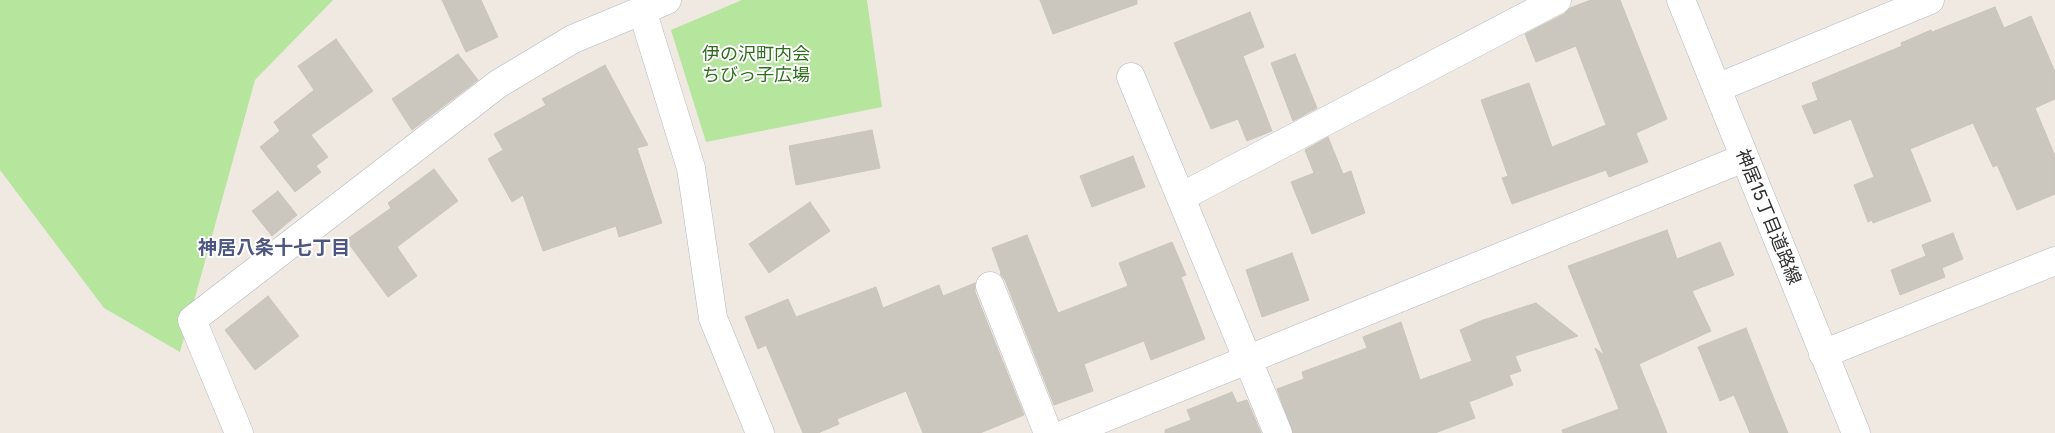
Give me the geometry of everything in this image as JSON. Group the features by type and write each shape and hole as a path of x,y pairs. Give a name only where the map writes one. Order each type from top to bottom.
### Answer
{"street":[{"path":"239,433 192,320 498,84 573,38 667,0"},
{"path":"1181,197 1558,0"},
{"name":"神居15丁目道路線","path":"1681,0 1856,433"},
{"path":"1717,88 1930,0"},
{"path":"642,10 691,168 713,318 760,433"},
{"path":"1131,77 1278,433"},
{"path":"1066,433 1744,158"},
{"path":"1823,354 2055,261"},
{"path":"990,286 1048,433"}],"green space":[{"path":"0,0 333,0 255,80 180,352 104,308 0,170"},
{"name":"伊の沢町内会 ちびっ子広場","path":"742,0 867,0 882,107 706,142 671,30"}],"building":[{"path":"442,0 481,0 498,37 466,52"},
{"path":"1040,0 1137,0 1137,4 1053,34"},
{"path":"1591,0 1620,0 1667,119 1636,133 1648,162 1609,177 1606,170 1512,204 1502,178 1508,176 1481,100 1529,83 1552,147 1606,125 1576,46 1536,62 1525,34 1564,14 1570,8"},
{"path":"1995,7 2004,28 2031,16 2055,72 2055,99 2035,108 2055,156 2055,194 2017,210 1997,165 1993,167 1973,123 1910,149 1931,201 1873,223 1872,220 1868,222 1854,185 1874,177 1851,119 1814,134 1802,106 1818,100 1812,83 1902,46 1901,43 1931,30 1932,32"},
{"path":"1250,12 1264,47 1243,56 1272,131 1247,141 1238,119 1211,129 1174,43"},
{"path":"336,39 373,91 311,135 328,157 316,166 321,172 295,192 260,147 280,131 274,122 314,90 298,66"},
{"path":"458,54 478,80 412,130 392,99"},
{"path":"1295,54 1317,108 1293,121 1271,63"},
{"path":"605,65 648,145 637,148 662,223 619,237 616,226 543,251 523,195 512,202 488,159 503,150 494,134 546,105 542,99"},
{"path":"872,130 880,168 796,185 789,146"},
{"path":"1328,137 1343,174 1351,171 1365,213 1312,234 1291,182 1314,173 1305,150"},
{"path":"1133,156 1145,187 1092,207 1080,176"},
{"path":"434,169 458,201 397,247 417,276 388,297 346,240 391,208 388,203"},
{"path":"278,191 297,215 272,236 252,211"},
{"path":"810,202 830,231 769,273 749,244"},
{"path":"1667,230 1677,259 1720,242 1734,275 1692,291 1711,331 1639,364 1667,433 1563,433 1562,430 1619,409 1595,348 1604,355 1568,266"},
{"path":"1953,233 1963,259 1942,268 1945,277 1900,295 1891,270 1926,256 1922,245"},
{"path":"1027,235 1058,313 1128,286 1119,263 1172,242 1186,275 1181,277 1205,339 1151,360 1144,341 1084,364 1093,391 1054,405 1005,280 1000,274 992,248"},
{"path":"1292,253 1309,300 1262,317 1246,270"},
{"path":"975,283 975,292 1024,415 980,433 923,433 906,391 837,419 839,424 818,433 803,433 766,345 758,349 745,317 788,299 796,317 876,287 883,308 939,285 943,296"},
{"path":"268,296 299,336 255,370 225,330"},
{"path":"1536,303 1578,336 1515,356 1521,371 1509,375 1513,385 1469,402 1475,418 1435,433 1293,433 1277,389 1304,379 1302,372 1367,348 1363,337 1401,322 1420,380 1472,361 1460,330 1483,320"},
{"path":"1746,328 1788,433 1750,433 1734,395 1720,401 1698,347"},
{"path":"1232,392 1237,403 1247,400 1261,433 1165,433 1165,430 1191,420 1187,410"}],"district":[{"name":"神居八条十七丁目","path":"274,248"}]}
